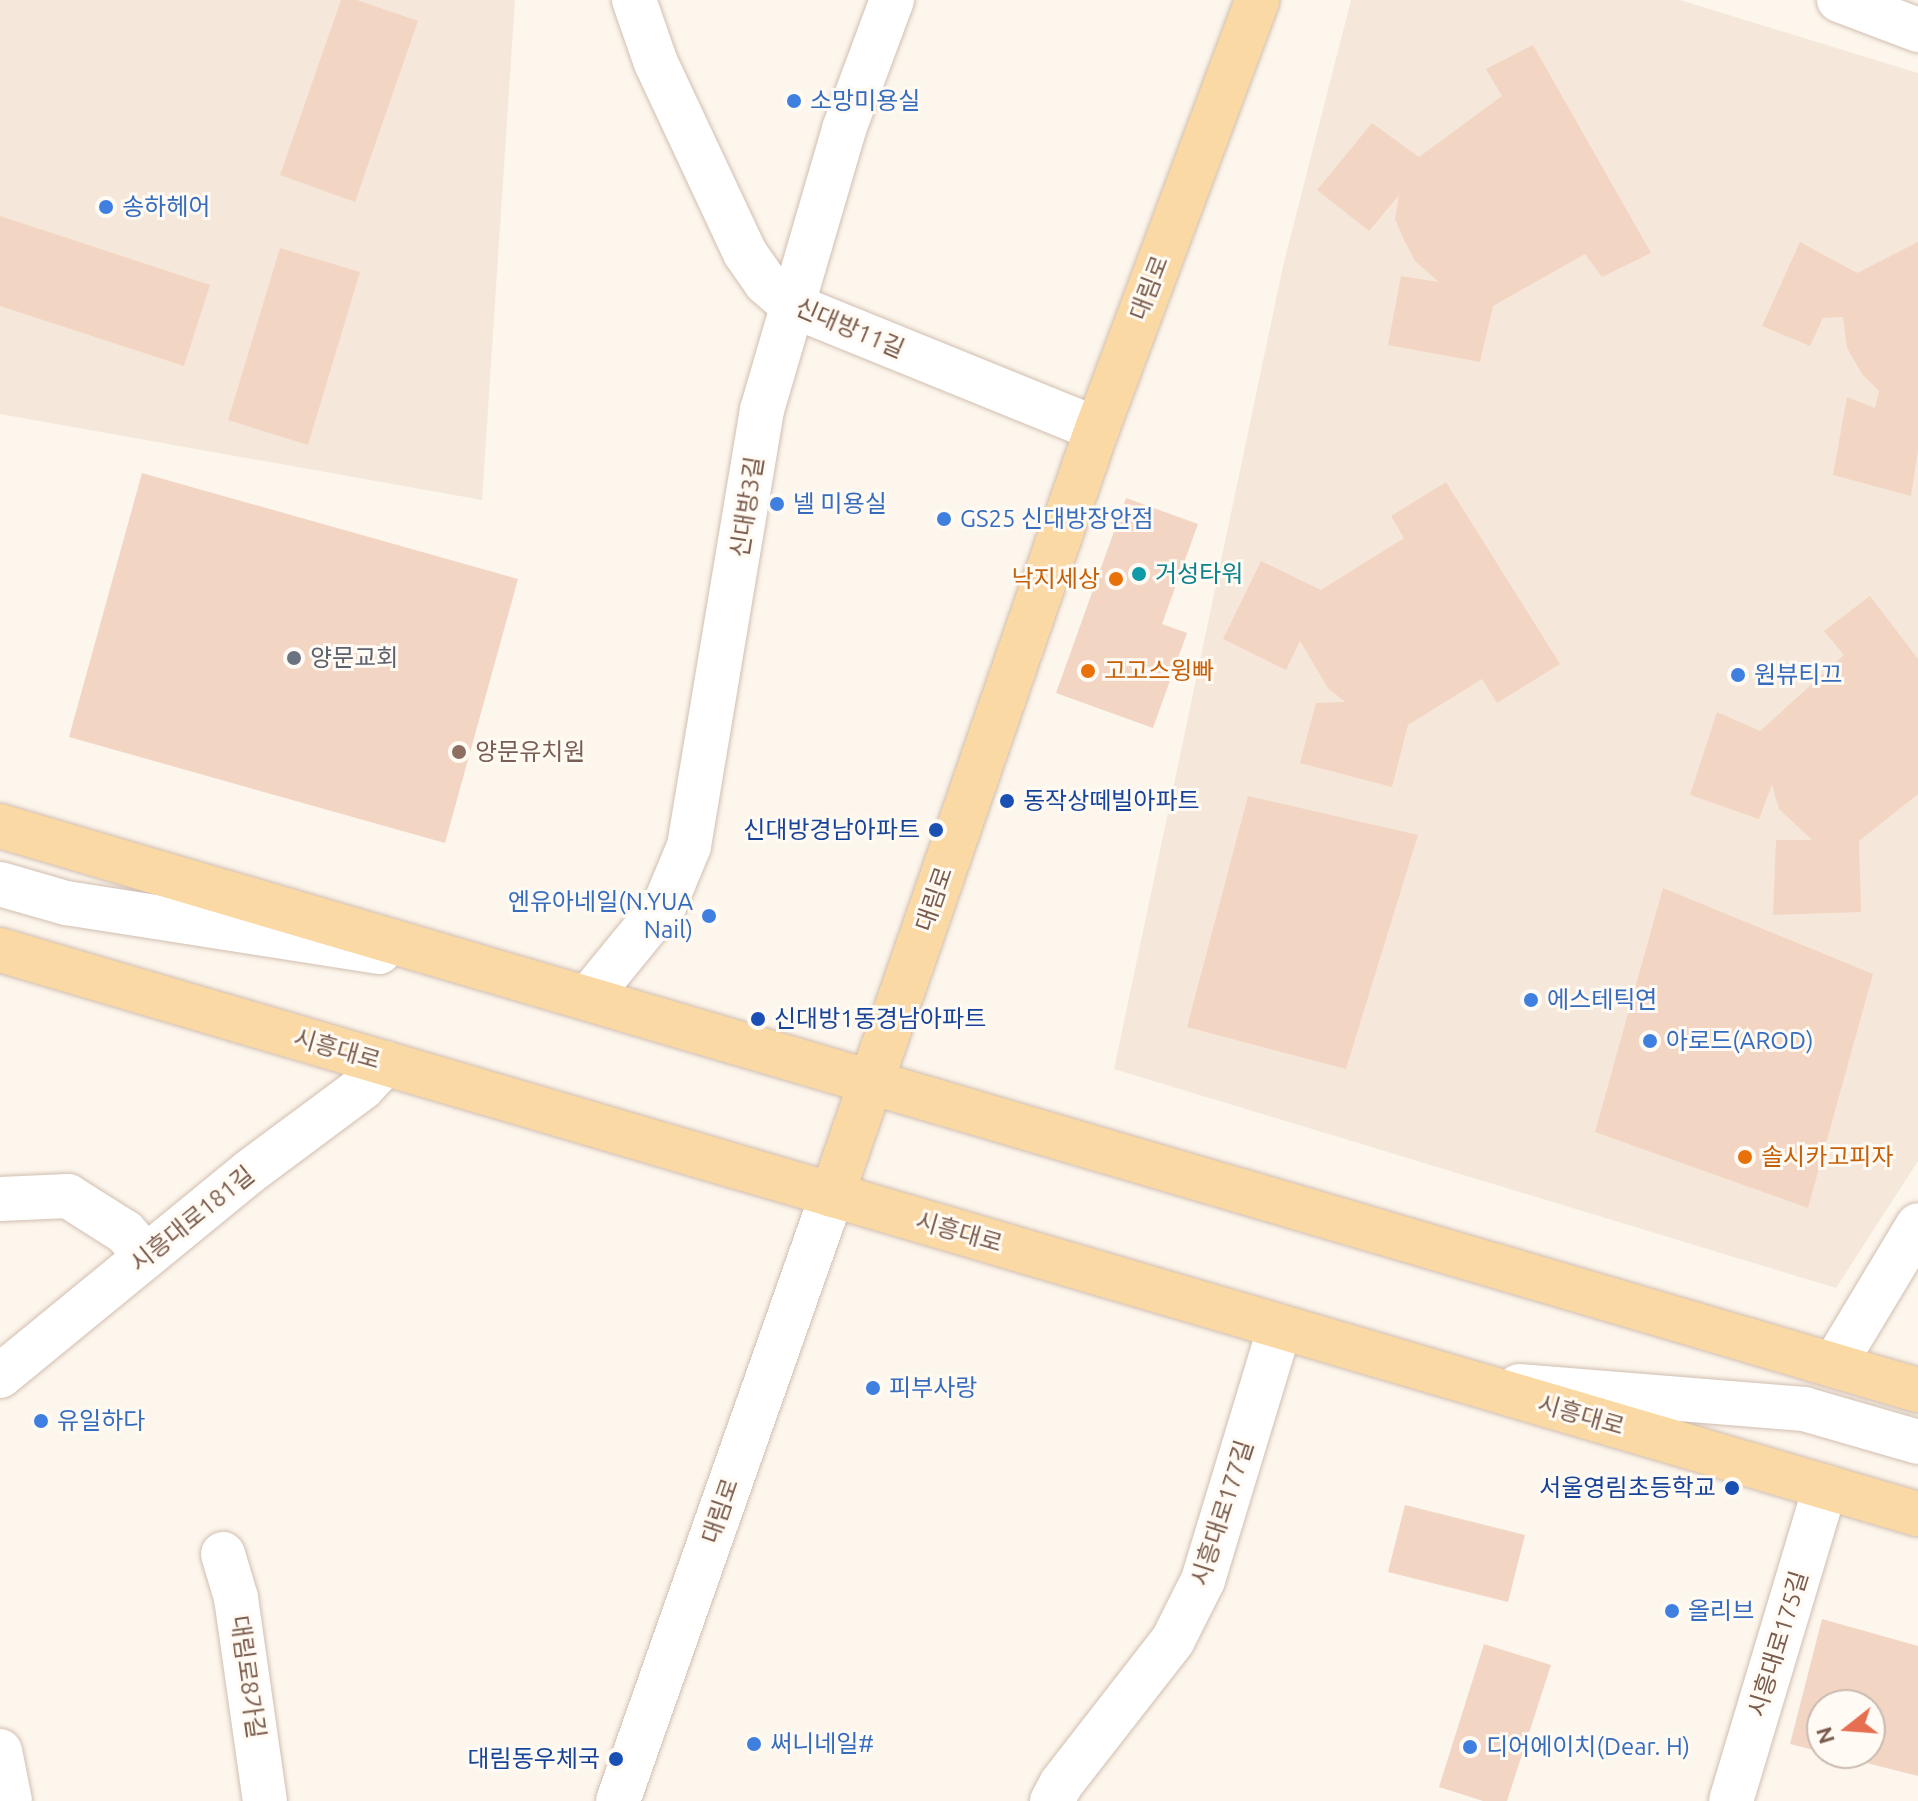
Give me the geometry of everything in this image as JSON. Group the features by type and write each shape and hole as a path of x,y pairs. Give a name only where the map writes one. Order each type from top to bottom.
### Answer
{"main road":[{"name":"대림로","path":"832,1195 1097,429 1257,0"},
{"path":"0,826 1918,1390"},
{"name":"시흥대로","path":"0,950 1918,1514"}],"street":[{"name":"신대방11길","path":"634,0 656,63 745,253 766,283 791,305 1097,429"},
{"name":"신대방3길","path":"588,998 665,904 689,846 733,601 762,410 844,129 892,0"},
{"path":"1839,0 1918,30"},
{"path":"0,884 66,903 488,969"},
{"name":"시흥대로181길","path":"0,1376 249,1172 362,1088 385,1063"},
{"name":"대림로","path":"618,1801 832,1195"},
{"path":"0,1199 68,1196 125,1232 146,1256"},
{"path":"1834,1365 1918,1225"},
{"name":"시흥대로177길","path":"1052,1801 1061,1784 1173,1640 1203,1580 1280,1327"},
{"path":"1469,1382 1804,1409 1918,1442"},
{"name":"시흥대로175길","path":"1731,1801 1825,1487"},
{"name":"대림로8가길","path":"223,1554 236,1598 265,1801"},
{"path":"0,1751 10,1801"}],"shaded area":[{"path":"0,0 515,0 482,500 0,414"},
{"name":"동작상떼빌아파트","path":"1351,0 1680,0 1918,73 1918,1161 1836,1288 1114,1069 1283,266"}],"building":[{"path":"341,0 357,0 418,21 355,202 280,175"},
{"path":"1533,45 1651,253 1602,277 1585,254 1493,306 1480,362 1388,345 1401,276 1439,282 1415,261 1404,240 1395,219 1399,195 1369,231 1317,190 1372,123 1419,157 1502,96 1486,69"},
{"path":"0,216 210,285 184,366 0,306"},
{"path":"1800,242 1857,273 1918,242 1918,450 1911,496 1833,475 1847,397 1875,408 1879,391 1862,374 1847,348 1843,317 1823,318 1810,346 1762,326"},
{"path":"280,248 360,272 308,445 228,420"},
{"name":"양문교회","path":"142,473 518,579 445,843 69,737"},
{"path":"1446,482 1560,664 1497,703 1482,679 1408,725 1392,787 1300,763 1316,703 1345,702 1328,688 1300,641 1286,670 1223,639 1261,561 1321,590 1404,538 1391,516"},
{"name":"거성타워","path":"1126,498 1198,524 1162,624 1187,633 1153,728 1056,693"},
{"path":"1870,596 1918,659 1918,794 1859,841 1861,912 1773,915 1776,840 1812,840 1779,809 1772,785 1759,819 1690,795 1717,712 1760,731 1844,655 1824,631"},
{"path":"1248,796 1418,835 1346,1069 1187,1027"},
{"path":"1663,888 1873,974 1808,1208 1595,1132"},
{"path":"1405,1505 1525,1535 1508,1602 1388,1572"},
{"path":"1822,1619 1918,1646 1918,1776 1886,1768 1886,1689 1806,1689 1806,1748 1790,1744"},
{"path":"1484,1644 1551,1665 1507,1801 1483,1801 1439,1787"}],"place":[{"name":"소망미용실","path":"794,101"},
{"name":"송하헤어","path":"106,207"},
{"name":"넬 미용실","path":"777,504"},
{"name":"GS25 신대방장안점","path":"944,519"},
{"name":"거성타워","path":"1139,574"},
{"name":"낙지세상","path":"1116,579"},
{"name":"양문교회","path":"294,658"},
{"name":"고고스윙빠","path":"1088,671"},
{"name":"원뷰티끄","path":"1738,675"},
{"name":"양문유치원","path":"459,752"},
{"name":"동작상떼빌아파트","path":"1007,801"},
{"name":"신대방경남아파트","path":"936,830"},
{"name":"엔유아네일(N.YUA Nail)","path":"709,916"},
{"name":"에스테틱연","path":"1531,1000"},
{"name":"신대방1동경남아파트","path":"758,1019"},
{"name":"아로드(AROD)","path":"1650,1041"},
{"name":"솔시카고피자","path":"1745,1157"},
{"name":"피부사랑","path":"873,1388"},
{"name":"유일하다","path":"41,1421"},
{"name":"서울영림초등학교","path":"1732,1488"},
{"name":"올리브","path":"1672,1611"},
{"name":"써니네일#","path":"754,1744"},
{"name":"디어에이치(Dear. H)","path":"1470,1747"},
{"name":"대림동우체국","path":"616,1759"}]}
